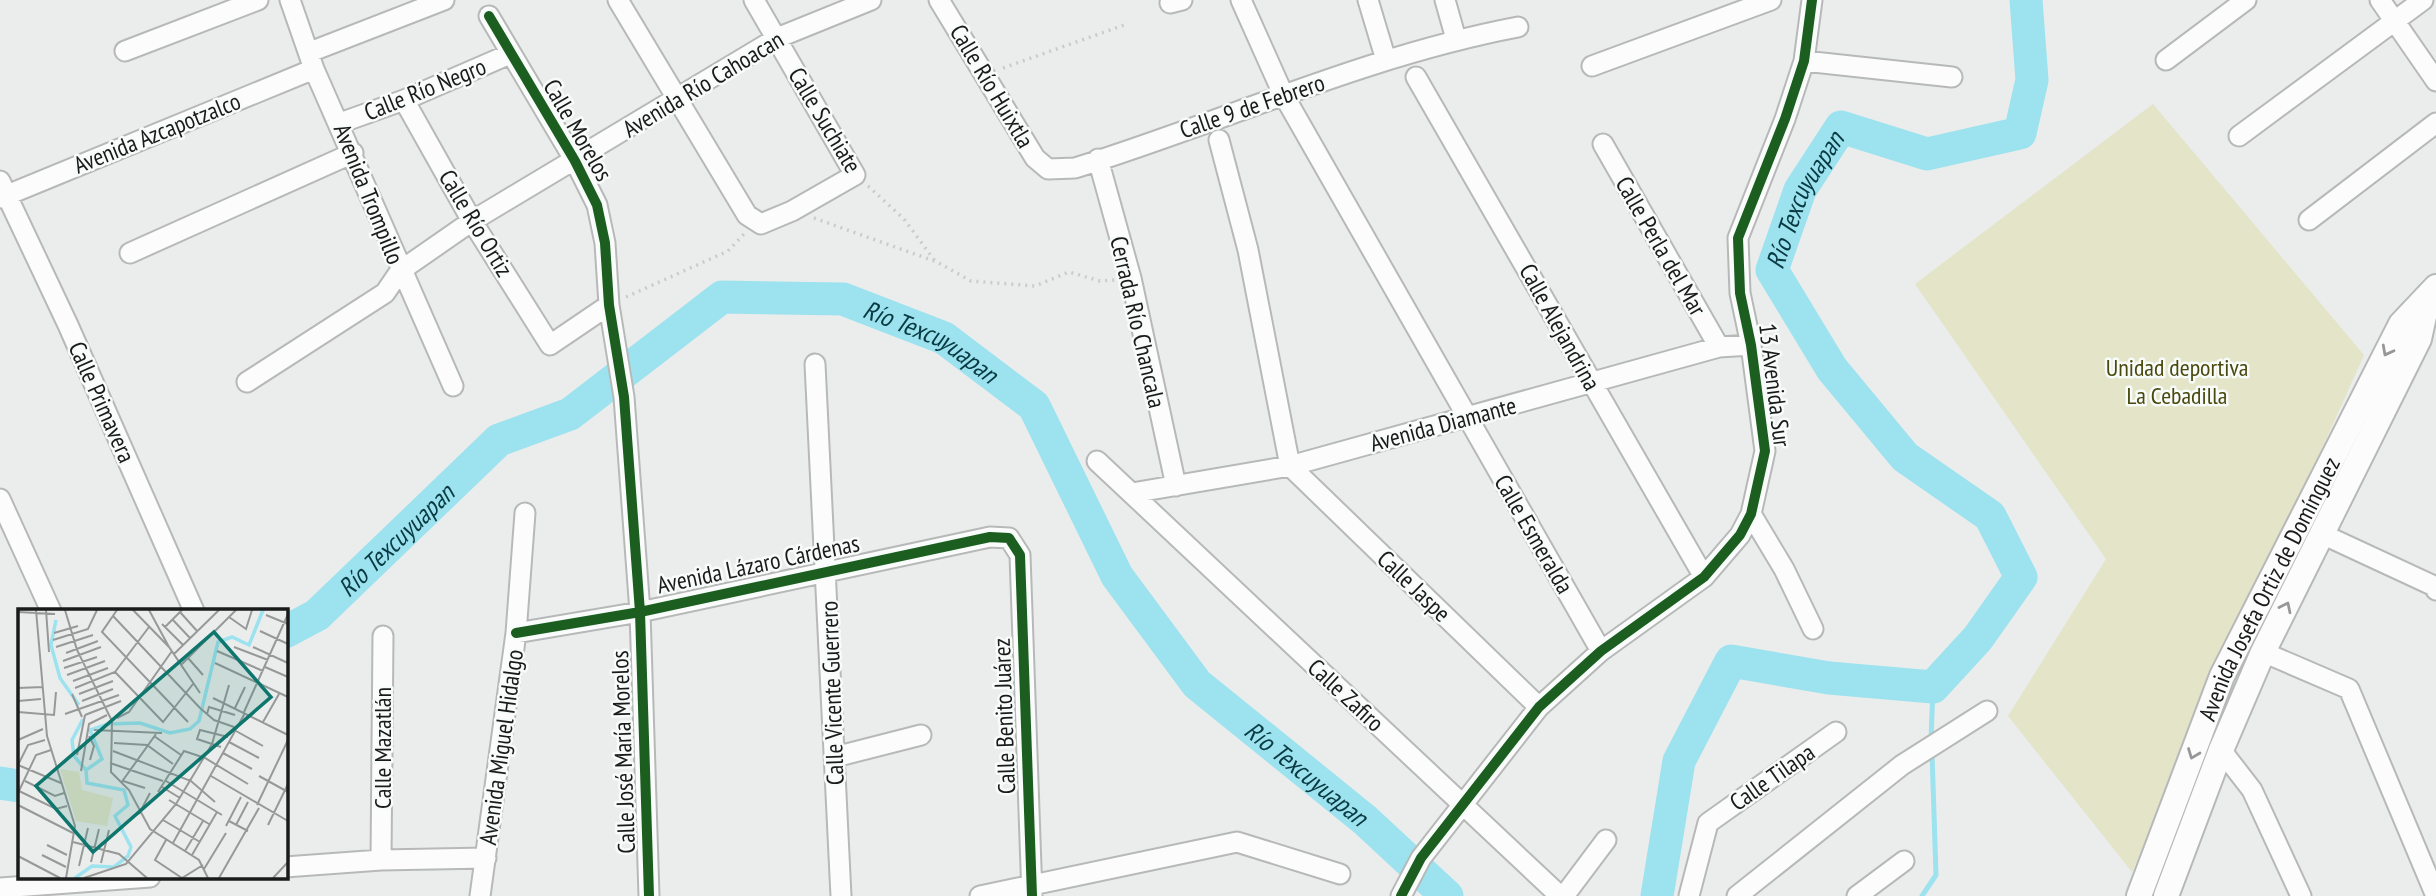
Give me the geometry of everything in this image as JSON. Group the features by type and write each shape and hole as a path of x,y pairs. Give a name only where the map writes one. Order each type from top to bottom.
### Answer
{"main road":[{"name":"Avenida Josefa Ortiz de Domínguez","path":"2166,896 2221,750 2263,653 2419,338 2432,292"},
{"name":"Avenida Josefa Ortiz de Domínguez","path":"2139,896 2222,676 2401,324 2432,292"}],"street":[{"path":"125,51 258,0"},
{"name":"Avenida Trompillo","path":"290,0 312,61 353,153 400,271 453,386"},
{"name":"Avenida Azcapotzalco","path":"2,192 312,61 444,0"},
{"path":"618,0 747,215 761,224 792,211 855,175"},
{"name":"Calle Suchiate","path":"754,0 855,175"},
{"name":"Avenida Río Cahoacan","path":"247,382 385,293 400,271 472,220 575,161 777,38 871,0"},
{"name":"Calle Río Huixtla","path":"939,0 1035,159 1048,169"},
{"name":"Calle Esmeralda","path":"1241,0 1283,94 1601,650"},
{"path":"1368,0 1386,60"},
{"path":"1445,0 1457,39"},
{"path":"1592,66 1772,0"},
{"name":"13 Avenida Sur","path":"1402,895 1421,858 1539,707 1601,650 1704,578 1740,536 1751,514 1765,451 1751,345 1740,293 1738,238 1785,119 1804,61 1812,0"},
{"path":"2166,60 2246,0"},
{"path":"2380,0 2436,81"},
{"path":"2239,136 2423,0"},
{"name":"Calle Morelos","path":"489,16 575,161 597,205 606,243 609,304 624,397"},
{"name":"Calle 9 de Febrero","path":"1048,169 1075,168 1386,60 1457,39 1517,27"},
{"name":"Calle Río Negro","path":"340,123 404,100 510,54"},
{"path":"1804,61 1952,77"},
{"name":"Calle Alejandrina","path":"1416,77 1704,578"},
{"name":"Calle Río Ortiz","path":"404,100 472,220 550,345 609,304"},
{"path":"2309,220 2436,123"},
{"path":"1219,140 1248,250 1290,466"},
{"name":"Calle Perla del Mar","path":"1603,144 1718,347"},
{"path":"130,253 353,153"},
{"name":"Cerrada Río Chancala","path":"1098,159 1131,278 1176,486"},
{"name":"Calle Primavera","path":"2,192 68,325 193,609"},
{"name":"Avenida Diamante","path":"1132,494 1290,466 1718,347 1751,345"},
{"name":"Calle Vicente Guerrero","path":"814,364 827,570 841,896"},
{"name":"Calle José María Morelos","path":"624,397 640,612 649,896"},
{"name":"Calle Zafiro","path":"1097,461 1562,896"},
{"name":"Calle Jaspe","path":"1290,466 1539,707"},
{"path":"0,499 50,609"},
{"name":"Avenida Miguel Hidalgo","path":"480,896 516,634 525,513"},
{"path":"1751,514 1784,569 1813,629"},
{"path":"2322,534 2434,586 2436,590"},
{"name":"Avenida Lázaro Cárdenas","path":"516,634 640,612 990,537 1009,538"},
{"name":"Calle Benito Juárez","path":"1009,538 1020,555 1032,890"},
{"name":"Calle Mazatlán","path":"381,860 383,636"},
{"path":"2263,653 2349,689 2436,896"},
{"path":"1737,896 1902,765 1987,710"},
{"name":"Calle Tilapa","path":"1689,896 1708,823 1836,732"},
{"path":"835,757 921,735"},
{"path":"2221,750 2252,790 2301,896"},
{"path":"1562,896 1606,841"},
{"path":"980,896 1032,890 1237,842 1340,874"},
{"path":"287,867 381,860 486,858"},
{"path":"1857,896 1905,861"},
{"path":"0,888 136,878"}],"path":[{"path":"984,74 1126,24"},
{"path":"792,211 936,262 971,281 1035,286 1069,272 1100,281 1131,278"},
{"path":"609,304 729,251 747,230 761,224"}],"green space":[{"name":"Unidad deportiva La Cebadilla","path":"2153,104 2364,355 2132,872 2008,716 2106,559 1915,284"}],"waterway":[{"name":"Río Texcuyuapan","path":"1657,896 1679,761 1731,661 1829,678 1933,687 1978,638 2021,577 1990,516 1905,457 1832,369 1772,270 1800,190 1841,127 1927,154 2020,133 2032,80 2026,0"},
{"name":"Río Texcuyuapan","path":"287,631 317,615 499,440 570,414 722,297 843,299 944,338 1034,406 1117,576 1197,684 1365,820 1447,896"},
{"path":"1931,740 1933,687"},
{"path":"1922,896 1936,875 1932,753"},
{"name":"Río Texcuyuapan","path":"0,783 18,786"}],"cycle path":[{"path":"1401,896 1421,858 1539,707 1601,651 1704,577 1740,535 1751,514 1765,451 1751,345 1740,293 1738,238 1785,119 1804,61 1812,0"},
{"path":"489,16 575,161 597,205 605,243 609,305 624,397 640,612 649,896"},
{"path":"516,633 640,612 990,537 1009,538 1020,555 1032,896"}]}
